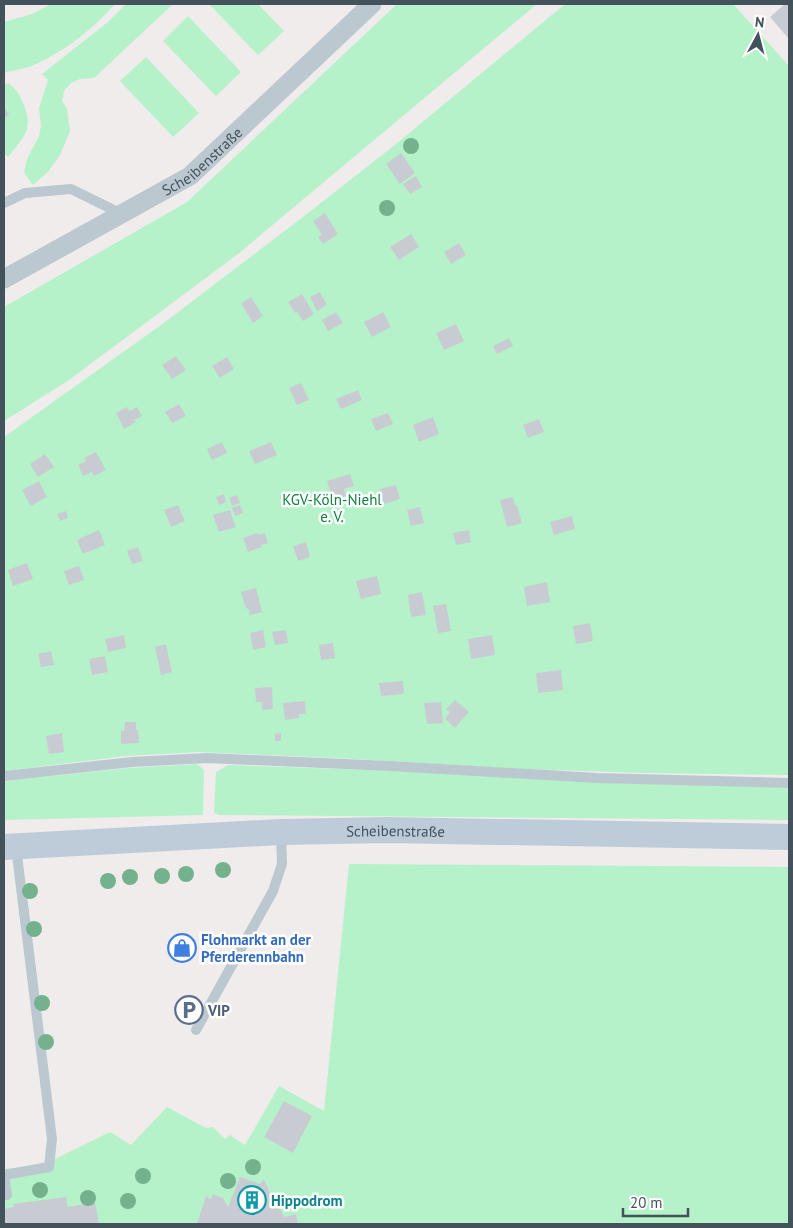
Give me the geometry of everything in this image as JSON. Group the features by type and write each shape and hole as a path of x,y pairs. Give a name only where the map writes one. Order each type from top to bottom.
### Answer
{"street":[{"name":"Scheibenstraße","path":"4,279 190,176 372,4"},
{"name":"Scheibenstraße","path":"10,846 281,832 387,830 789,837"}],"lane":[{"path":"4,203 25,193 71,189 122,214"},
{"path":"4,776 132,762 207,758 597,778 789,783"},
{"path":"196,1030 273,892 282,864 281,832"},
{"path":"7,1195 4,1175 49,1167 52,1139 10,846"}],"green space":[{"path":"51,4 115,4 88,31 57,53 31,66 4,73 4,22 32,14"},
{"path":"126,4 173,4 94,78 80,79 71,83 64,91 62,101 67,109 70,131 60,155 48,172 33,185 24,173 27,159 39,136 41,126 39,108 48,80 42,74 108,22"},
{"path":"209,4 258,4 284,31 258,55"},
{"path":"397,4 537,4 238,254 69,380 4,421 4,307 187,202"},
{"name":"KGV-Köln-Niehl e. V.","path":"565,4 733,4 789,66 789,775 520,769 199,752 126,756 4,771 4,437 161,325 303,217 396,144"},
{"path":"188,16 241,72 216,96 163,41"},
{"path":"146,57 199,113 173,137 120,81"},
{"path":"8,83 20,96 28,121 22,139 8,157 4,153 4,85"},
{"path":"197,764 204,770 203,815 4,820 4,781 129,768"},
{"path":"229,765 789,785 789,820 219,815 214,813 216,772"},
{"path":"349,864 789,867 789,1224 4,1224 4,1169 43,1165 110,1132 131,1145 167,1107 206,1128 213,1127 225,1139 230,1135 245,1145 279,1086 324,1111"}],"building":[{"path":"785,4 789,4 789,39 770,17"},
{"path":"4,108 9,114 4,119"},
{"path":"401,153 415,173 400,184 386,164"},
{"path":"416,176 422,187 410,194 403,184"},
{"path":"325,213 338,234 323,244 318,237 322,235 313,221"},
{"path":"411,234 419,247 399,260 390,247"},
{"path":"459,243 466,255 451,264 444,252"},
{"path":"320,292 327,305 317,311 310,297"},
{"path":"302,294 314,314 303,321 288,302"},
{"path":"251,297 263,316 253,323 241,303"},
{"path":"336,312 343,323 328,331 322,320"},
{"path":"383,312 391,327 372,337 364,322"},
{"path":"456,324 464,341 444,350 436,333"},
{"path":"509,338 513,346 497,354 493,346"},
{"path":"176,356 186,370 172,379 162,365"},
{"path":"227,357 234,369 220,378 212,366"},
{"path":"301,383 309,400 297,405 289,388"},
{"path":"358,390 362,400 341,409 336,399"},
{"path":"179,404 186,416 172,423 165,412"},
{"path":"127,407 129,411 137,407 142,416 124,429 116,413"},
{"path":"388,413 393,424 376,431 371,419"},
{"path":"433,417 439,434 419,442 413,425"},
{"path":"539,419 544,432 528,438 523,425"},
{"path":"222,442 227,453 212,460 207,449"},
{"path":"271,442 277,455 255,464 249,451"},
{"path":"96,452 106,470 94,476 92,472 83,476 78,465 86,461 84,458"},
{"path":"45,454 54,467 38,477 30,464"},
{"path":"350,474 354,486 344,489 346,496 333,500 327,481"},
{"path":"39,481 47,497 31,506 22,490"},
{"path":"396,485 400,499 384,504 380,489"},
{"path":"224,494 226,502 219,505 216,497"},
{"path":"237,495 240,503 232,506 229,498"},
{"path":"513,497 522,523 507,527 500,500"},
{"path":"178,505 185,521 171,527 164,510"},
{"path":"240,505 243,513 235,516 232,508"},
{"path":"420,507 424,523 411,526 407,510"},
{"path":"230,510 236,527 219,532 213,515"},
{"path":"66,511 68,518 60,521 57,514"},
{"path":"572,516 575,529 554,535 550,522"},
{"path":"99,530 105,545 83,554 77,540"},
{"path":"469,530 471,542 456,545 453,533"},
{"path":"257,533 258,535 265,533 268,543 248,552 243,538"},
{"path":"306,542 310,557 298,561 293,546"},
{"path":"138,547 143,561 132,564 127,551"},
{"path":"27,563 33,579 13,586 8,570"},
{"path":"79,566 84,580 69,585 64,571"},
{"path":"377,576 381,594 361,599 356,581"},
{"path":"547,582 550,602 527,606 524,587"},
{"path":"256,588 262,612 250,615 248,608 246,609 241,592"},
{"path":"422,592 426,615 411,617 408,595"},
{"path":"446,604 451,631 438,633 433,606"},
{"path":"590,623 593,641 576,644 573,626"},
{"path":"263,630 266,647 253,650 250,633"},
{"path":"286,630 288,643 275,645 272,632"},
{"path":"124,635 126,648 108,652 105,639"},
{"path":"492,635 495,655 471,659 468,639"},
{"path":"333,643 335,658 321,660 319,645"},
{"path":"166,644 172,672 161,675 155,647"},
{"path":"51,651 54,665 41,667 38,654"},
{"path":"105,656 108,672 92,675 89,659"},
{"path":"561,670 563,690 538,693 536,673"},
{"path":"403,681 404,694 381,696 379,683"},
{"path":"272,687 273,709 262,710 262,702 256,702 255,688"},
{"path":"455,700 469,712 455,728 445,719 450,712 446,709"},
{"path":"305,701 306,714 299,714 299,718 285,720 283,703"},
{"path":"441,702 443,723 427,724 424,703"},
{"path":"125,722 136,722 139,743 121,744 121,731 124,731"},
{"path":"62,733 64,752 49,754 46,736"},
{"path":"281,733 281,741 275,741 275,734"},
{"path":"284,1101 312,1116 293,1153 264,1137"},
{"name":"Hippodrom","path":"240,1177 260,1184 264,1179 274,1202 277,1201 284,1217 296,1214 298,1224 197,1224 206,1196 211,1199 213,1194 223,1198 228,1207"},
{"path":"66,1197 68,1207 95,1202 99,1224 4,1224 4,1209 14,1207 13,1204"}],"place":[{"name":"Flohmarkt an der Pferderennbahn","path":"182,948"},
{"name":"VIP","path":"189,1010"},
{"name":"Hippodrom","path":"252,1200"}]}
